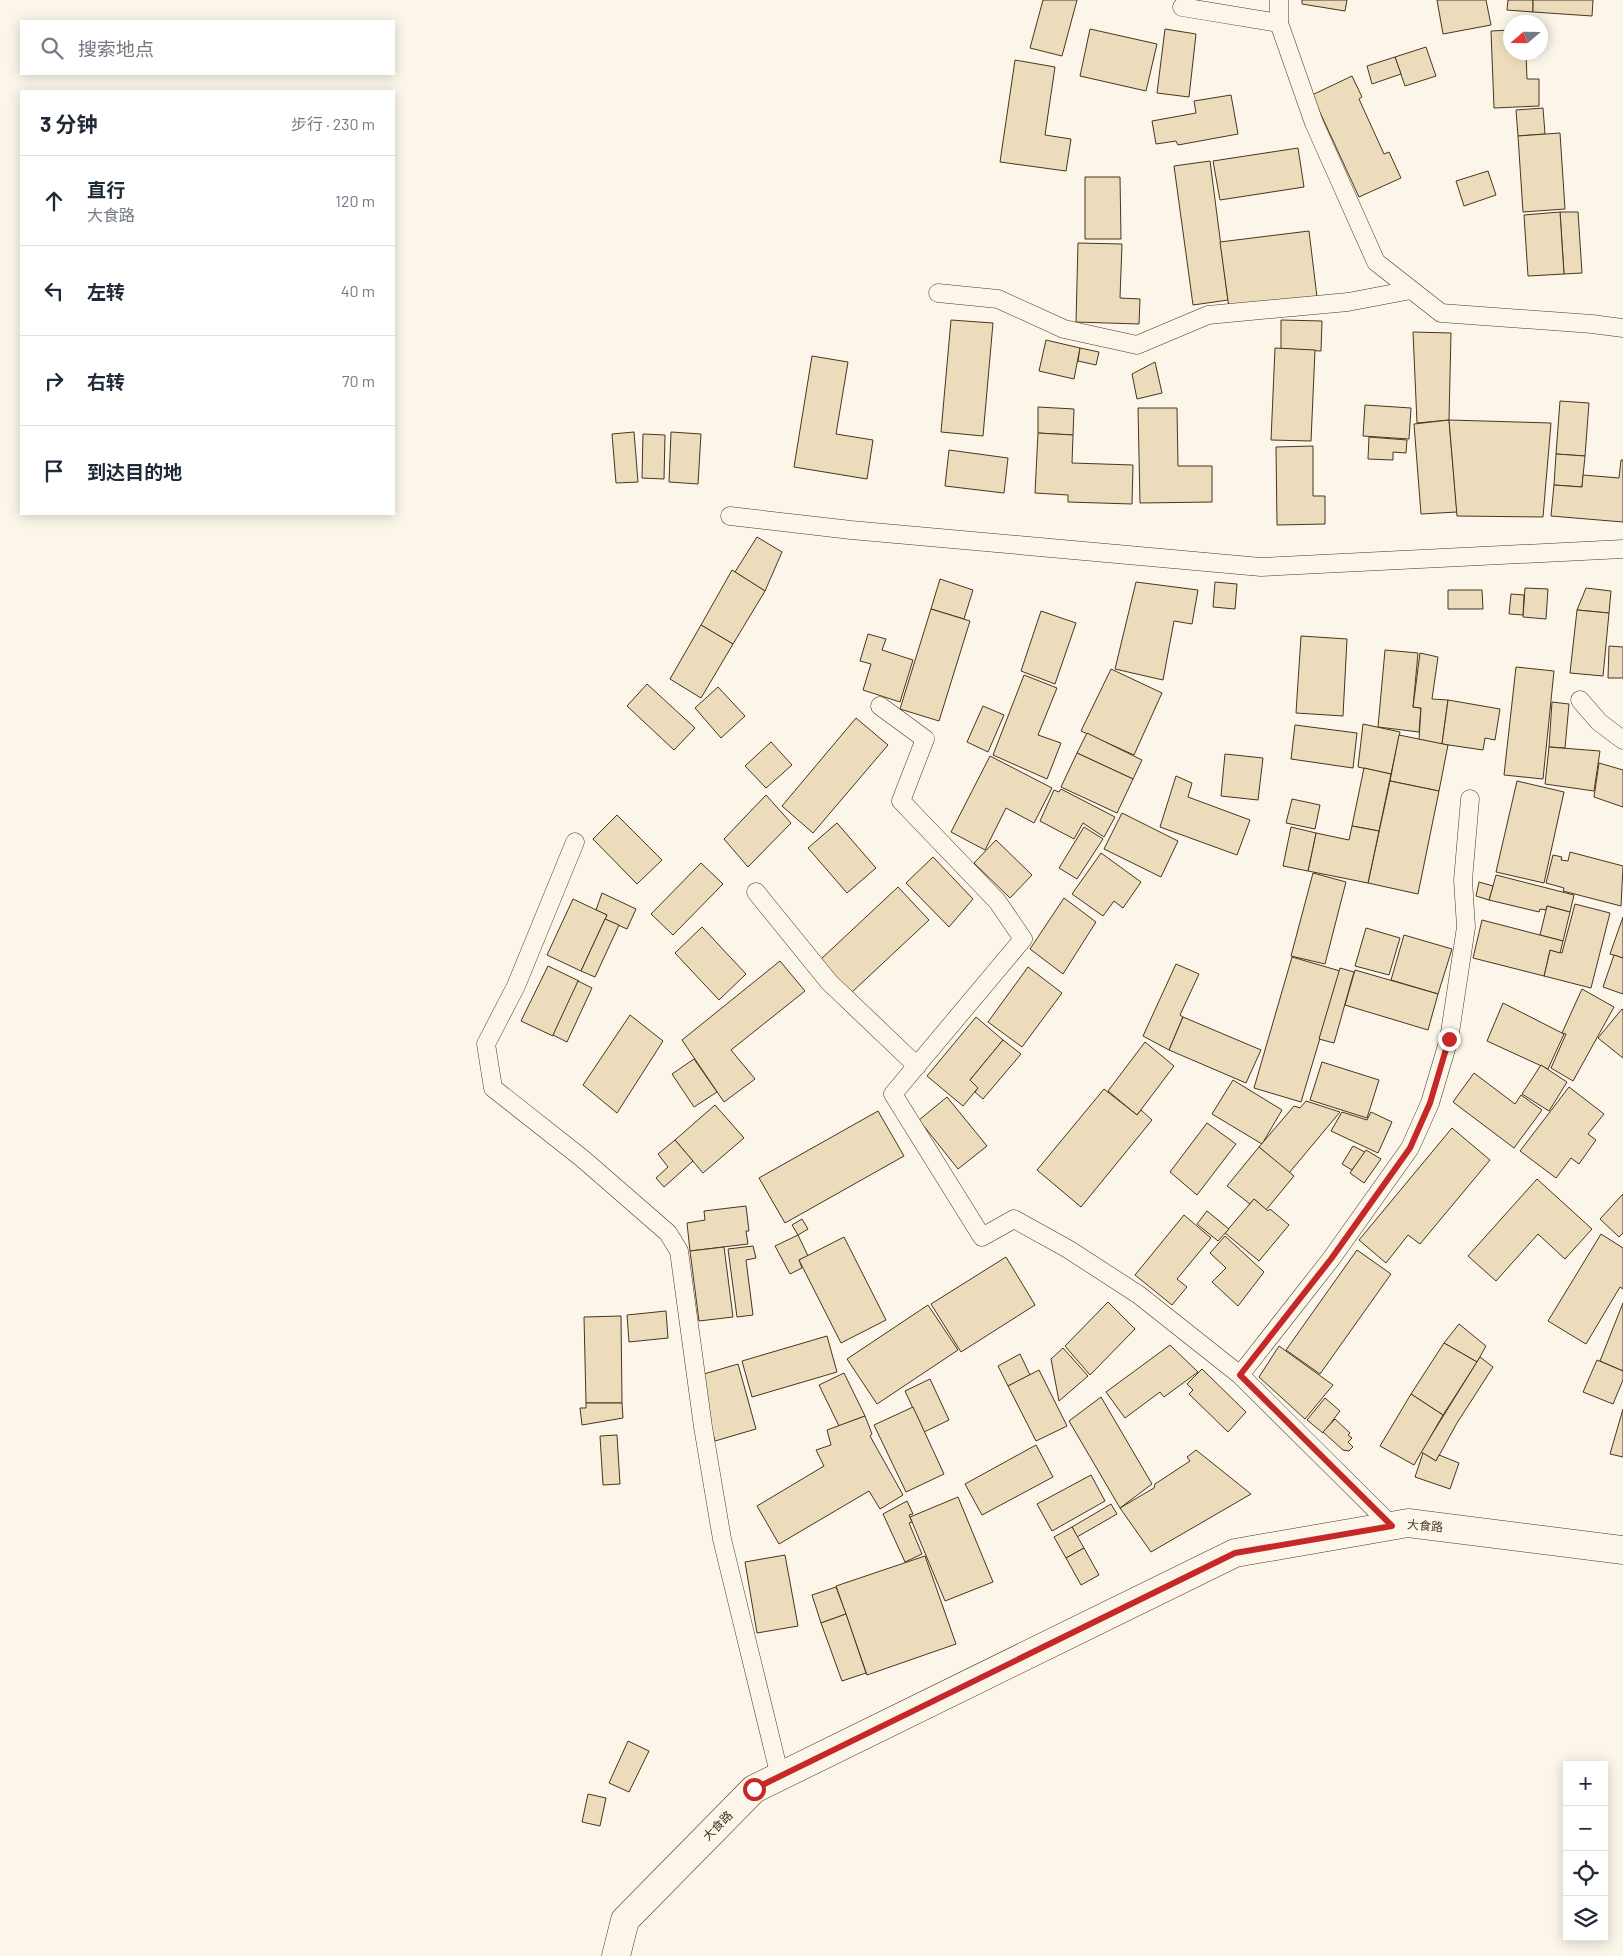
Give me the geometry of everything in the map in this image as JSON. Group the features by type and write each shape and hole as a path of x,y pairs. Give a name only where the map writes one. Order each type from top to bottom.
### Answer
{"street":[{"name":"大食路","path":"616,1956 626,1920 754,1789 1235,1553 1408,1522 1623,1550"}],"lane":[{"path":"1279,0 1279,23 1314,123 1376,262 1441,313 1623,328"},
{"path":"1182,7 1279,23"},
{"path":"938,293 998,300 1064,329 1137,345 1208,315 1348,302 1411,290"},
{"path":"730,516 851,530 1261,567 1623,549"},
{"path":"1580,700 1600,722 1623,740"},
{"path":"880,706 925,739 901,801 997,901 1023,939 893,1094 982,1237 1014,1219 1068,1249 1139,1295 1240,1375 1392,1526"},
{"path":"1240,1375 1331,1259 1410,1148 1430,1103 1449,1039 1466,927 1463,880 1470,800"},
{"path":"575,842 516,986 486,1044 493,1088 583,1159 668,1233 679,1251 700,1408 722,1539 780,1777"},
{"path":"756,892 829,982 916,1066"}],"building":[{"path":"1043,0 1077,0 1062,56 1030,48"},
{"path":"1302,0 1347,0 1345,11 1302,4"},
{"path":"1437,0 1486,0 1491,25 1443,34"},
{"path":"1508,0 1533,0 1533,12 1507,10"},
{"path":"1533,0 1593,0 1592,16 1533,12"},
{"path":"1090,29 1157,44 1146,91 1080,76"},
{"path":"1165,29 1196,34 1189,97 1157,93"},
{"path":"1503,30 1503,60 1526,60 1527,79 1539,79 1539,106 1494,108 1491,31"},
{"path":"1426,47 1436,76 1405,86 1395,57"},
{"path":"1395,57 1401,74 1372,84 1367,66"},
{"path":"1015,60 1055,67 1045,135 1071,139 1066,171 1000,162"},
{"path":"1352,76 1362,97 1359,99 1384,154 1389,152 1401,178 1359,197 1312,95"},
{"path":"1231,95 1238,134 1178,145 1176,141 1156,144 1152,121 1196,113 1194,101"},
{"path":"1543,108 1545,134 1518,136 1516,110"},
{"path":"1560,133 1565,209 1523,212 1518,136"},
{"path":"1298,148 1304,187 1220,200 1213,161"},
{"path":"1210,161 1228,300 1193,305 1174,166"},
{"path":"1488,171 1496,195 1464,206 1456,181"},
{"path":"1085,177 1120,177 1121,239 1085,239"},
{"path":"1560,212 1578,212 1582,273 1564,274"},
{"path":"1560,212 1564,274 1528,276 1524,215"},
{"path":"1309,231 1317,297 1229,308 1220,242"},
{"path":"1078,243 1122,244 1120,298 1140,299 1139,324 1076,322"},
{"path":"951,320 993,323 983,436 941,432"},
{"path":"1281,320 1322,321 1321,351 1281,349"},
{"path":"1413,332 1451,333 1449,420 1417,423"},
{"path":"1046,340 1080,348 1074,379 1039,371"},
{"path":"1080,348 1099,352 1096,365 1078,361"},
{"path":"1275,348 1315,350 1311,441 1271,440"},
{"path":"812,356 848,362 836,434 873,440 867,479 794,467"},
{"path":"1155,362 1162,393 1137,399 1132,374"},
{"path":"1560,401 1589,403 1585,456 1556,454"},
{"path":"1365,405 1411,408 1409,439 1363,436"},
{"path":"1038,407 1074,409 1073,435 1038,433"},
{"path":"1138,408 1177,408 1178,466 1212,466 1212,502 1140,503"},
{"path":"1449,420 1457,512 1421,514 1414,424"},
{"path":"1449,420 1551,423 1543,517 1457,516"},
{"path":"634,432 638,482 616,483 612,434"},
{"path":"671,432 701,434 698,484 669,482"},
{"path":"1038,433 1073,435 1072,463 1133,465 1132,504 1068,502 1068,495 1035,493"},
{"path":"643,434 665,435 664,479 642,478"},
{"path":"1369,437 1407,440 1406,453 1393,452 1393,460 1368,459"},
{"path":"1313,446 1313,496 1325,496 1325,524 1277,525 1276,447"},
{"path":"949,450 1008,458 1004,493 945,486"},
{"path":"1556,454 1585,456 1582,487 1554,485"},
{"path":"1621,460 1623,460 1623,522 1551,516 1554,485 1582,487 1583,475 1619,478"},
{"path":"757,537 782,552 765,591 735,572"},
{"path":"732,570 765,591 733,644 701,625"},
{"path":"940,579 973,590 964,619 931,609"},
{"path":"1136,582 1198,590 1192,624 1174,621 1163,680 1115,669"},
{"path":"1215,582 1237,584 1235,609 1213,607"},
{"path":"1525,588 1548,589 1546,619 1523,617"},
{"path":"1586,588 1611,591 1609,613 1577,610"},
{"path":"1448,590 1482,590 1483,609 1448,609"},
{"path":"1511,594 1524,595 1523,615 1509,614"},
{"path":"931,609 970,621 939,721 900,709"},
{"path":"1577,610 1609,613 1603,676 1570,673"},
{"path":"1041,611 1076,623 1055,684 1021,671"},
{"path":"701,625 733,644 701,698 670,679"},
{"path":"868,634 886,639 882,650 913,660 900,702 863,690 871,664 860,661"},
{"path":"1301,636 1347,639 1343,716 1296,713"},
{"path":"1609,646 1623,647 1623,678 1608,678"},
{"path":"1385,650 1418,653 1413,707 1421,708 1419,732 1378,727"},
{"path":"1420,653 1438,657 1432,699 1448,700 1442,744 1419,740 1421,708 1413,707"},
{"path":"1516,667 1554,671 1543,779 1504,775"},
{"path":"1111,669 1162,693 1134,755 1081,731"},
{"path":"1024,675 1057,688 1038,735 1061,743 1047,779 993,755"},
{"path":"647,684 695,728 674,750 627,706"},
{"path":"718,687 745,716 721,738 695,708"},
{"path":"1448,700 1500,709 1495,740 1485,738 1483,750 1442,744"},
{"path":"1552,702 1569,704 1565,748 1549,747"},
{"path":"983,706 1004,715 988,752 967,742"},
{"path":"856,718 888,745 813,833 782,806"},
{"path":"1363,724 1400,732 1391,774 1358,767"},
{"path":"1295,725 1357,733 1353,768 1291,759"},
{"path":"1087,733 1142,760 1133,779 1077,753"},
{"path":"1399,735 1448,745 1439,791 1390,781"},
{"path":"771,742 792,765 766,788 745,766"},
{"path":"1549,747 1600,751 1594,791 1545,784"},
{"path":"1077,753 1133,779 1117,813 1061,787"},
{"path":"1225,754 1263,758 1258,800 1221,796"},
{"path":"990,756 1052,788 1034,823 1006,808 985,850 951,832"},
{"path":"1599,763 1623,770 1623,807 1594,797"},
{"path":"1364,768 1391,774 1379,831 1352,826"},
{"path":"1176,776 1192,783 1188,797 1250,820 1237,855 1160,827"},
{"path":"1390,781 1439,791 1418,894 1368,883"},
{"path":"1517,781 1564,792 1544,883 1496,872"},
{"path":"1061,789 1115,817 1104,837 1083,823 1074,839 1040,821 1054,790 1059,792"},
{"path":"766,795 791,823 748,867 724,839"},
{"path":"1292,799 1320,805 1315,829 1286,823"},
{"path":"1122,813 1178,841 1161,877 1104,849"},
{"path":"617,815 662,860 637,884 593,839"},
{"path":"837,823 876,868 847,893 808,848"},
{"path":"1352,826 1379,831 1368,883 1308,871 1316,833 1349,840"},
{"path":"1084,827 1103,839 1077,879 1059,868"},
{"path":"1291,827 1316,833 1308,871 1283,866"},
{"path":"996,840 1032,875 1010,898 974,863"},
{"path":"1570,852 1623,866 1621,906 1563,891 1564,888 1546,883 1553,855 1562,857 1561,860 1568,861"},
{"path":"1101,853 1141,882 1123,908 1114,901 1103,916 1072,894"},
{"path":"933,857 973,899 949,927 906,883"},
{"path":"701,863 723,884 673,935 651,914"},
{"path":"1313,873 1346,882 1325,964 1291,956"},
{"path":"1496,875 1574,895 1570,912 1547,906 1546,910 1540,909 1539,912 1489,900"},
{"path":"1479,882 1493,886 1489,900 1476,896"},
{"path":"898,887 929,920 851,993 820,960"},
{"path":"602,893 636,909 627,929 605,919 607,915 596,910"},
{"path":"1064,898 1096,922 1063,974 1030,949"},
{"path":"573,899 607,915 581,971 547,955"},
{"path":"1575,904 1610,913 1591,988 1544,976 1550,950 1562,953"},
{"path":"1547,906 1570,912 1563,941 1540,935"},
{"path":"1623,917 1623,958 1610,954"},
{"path":"605,919 619,925 595,977 581,971"},
{"path":"1482,920 1563,941 1560,953 1550,950 1544,976 1473,958"},
{"path":"702,927 746,974 719,1000 675,953"},
{"path":"1366,928 1400,938 1389,975 1355,966"},
{"path":"1404,935 1452,949 1438,994 1391,980"},
{"path":"1614,955 1623,958 1623,994 1603,987"},
{"path":"1292,957 1340,971 1301,1102 1254,1088"},
{"path":"780,961 805,991 731,1050 755,1079 724,1102 682,1040"},
{"path":"1176,964 1199,974 1180,1015 1183,1017 1169,1050 1143,1036"},
{"path":"548,966 579,981 553,1036 521,1021"},
{"path":"1028,967 1062,993 1022,1047 988,1022"},
{"path":"1340,968 1354,972 1334,1043 1319,1039"},
{"path":"1355,970 1438,994 1428,1030 1345,1005"},
{"path":"578,981 592,988 567,1042 553,1035"},
{"path":"1582,989 1614,1007 1573,1081 1551,1068 1566,1034 1562,1033"},
{"path":"1503,1003 1564,1034 1548,1069 1487,1041"},
{"path":"1623,1010 1623,1058 1598,1038"},
{"path":"630,1015 663,1041 617,1113 583,1085"},
{"path":"976,1017 1003,1040 970,1080 978,1088 963,1106 927,1076"},
{"path":"1183,1017 1261,1050 1246,1083 1169,1050"},
{"path":"1003,1040 1021,1054 983,1099 975,1092 978,1088 970,1080"},
{"path":"1145,1042 1174,1066 1137,1115 1108,1091"},
{"path":"694,1059 717,1092 694,1107 672,1074"},
{"path":"1322,1062 1379,1080 1367,1118 1310,1100"},
{"path":"1541,1065 1567,1082 1549,1111 1522,1094"},
{"path":"1474,1073 1515,1104 1521,1095 1542,1110 1514,1148 1453,1102"},
{"path":"1233,1080 1282,1110 1262,1144 1212,1114"},
{"path":"1569,1087 1604,1114 1588,1134 1596,1140 1579,1164 1571,1158 1556,1178 1520,1151"},
{"path":"1104,1089 1137,1115 1141,1110 1152,1120 1081,1207 1037,1170"},
{"path":"947,1097 987,1146 958,1169 919,1120"},
{"path":"1306,1101 1340,1112 1289,1173 1259,1147 1294,1106 1300,1108"},
{"path":"715,1105 744,1138 703,1173 675,1140"},
{"path":"878,1111 904,1156 785,1223 759,1178"},
{"path":"1342,1112 1367,1120 1371,1112 1392,1122 1378,1153 1331,1131"},
{"path":"1207,1123 1236,1144 1197,1195 1170,1172"},
{"path":"1452,1128 1490,1160 1420,1244 1408,1235 1386,1263 1359,1240"},
{"path":"675,1140 693,1161 664,1187 656,1178 668,1167 658,1154"},
{"path":"1353,1146 1365,1152 1352,1170 1342,1164"},
{"path":"1259,1147 1294,1176 1266,1210 1254,1199 1250,1204 1227,1186"},
{"path":"1366,1150 1381,1159 1364,1183 1350,1173"},
{"path":"1537,1179 1592,1229 1565,1259 1538,1234 1496,1281 1468,1256"},
{"path":"1623,1194 1623,1233 1619,1237 1600,1219"},
{"path":"1254,1199 1268,1211 1270,1209 1289,1225 1259,1261 1225,1233"},
{"path":"746,1206 749,1231 746,1231 748,1244 690,1251 687,1223 705,1220 704,1211"},
{"path":"1207,1211 1229,1229 1218,1241 1197,1224"},
{"path":"1184,1215 1211,1238 1177,1279 1187,1287 1172,1305 1135,1275"},
{"path":"802,1219 808,1229 798,1235 792,1225"},
{"path":"1601,1234 1623,1248 1623,1289 1620,1287 1586,1344 1548,1321"},
{"path":"798,1235 808,1256 799,1260 802,1268 790,1274 775,1246"},
{"path":"1225,1236 1264,1272 1238,1306 1212,1282 1226,1268 1210,1253"},
{"path":"844,1237 886,1320 841,1343 799,1260"},
{"path":"753,1246 756,1258 746,1260 753,1315 737,1317 728,1249"},
{"path":"724,1247 733,1317 699,1321 690,1251"},
{"path":"1357,1250 1391,1274 1320,1374 1286,1350"},
{"path":"1006,1257 1035,1305 961,1352 931,1304"},
{"path":"1108,1302 1135,1329 1090,1375 1065,1346"},
{"path":"1623,1303 1623,1371 1600,1361"},
{"path":"928,1305 958,1350 877,1404 847,1359"},
{"path":"666,1311 668,1338 629,1342 627,1315"},
{"path":"621,1316 622,1403 586,1403 584,1317"},
{"path":"1459,1324 1486,1346 1477,1362 1444,1343"},
{"path":"827,1336 837,1372 752,1397 742,1361"},
{"path":"1444,1343 1477,1362 1443,1415 1411,1394"},
{"path":"1170,1345 1198,1372 1164,1397 1160,1392 1125,1418 1106,1392"},
{"path":"1279,1346 1333,1385 1305,1419 1259,1377"},
{"path":"1063,1348 1088,1376 1059,1401 1051,1359"},
{"path":"1020,1354 1030,1375 1008,1386 998,1366"},
{"path":"1480,1357 1493,1367 1457,1423 1436,1461 1421,1452"},
{"path":"1597,1360 1623,1371 1623,1380 1613,1404 1583,1392"},
{"path":"738,1364 756,1429 715,1441 697,1376"},
{"path":"1202,1369 1246,1412 1228,1432 1189,1394 1193,1390 1187,1384"},
{"path":"1039,1370 1067,1426 1036,1441 1008,1386"},
{"path":"844,1373 865,1416 839,1426 819,1385"},
{"path":"930,1379 949,1420 924,1432 905,1391"},
{"path":"1411,1394 1443,1415 1414,1465 1380,1446"},
{"path":"1101,1397 1152,1484 1120,1508 1069,1421"},
{"path":"1325,1398 1340,1411 1323,1433 1307,1420"},
{"path":"586,1403 622,1403 623,1418 582,1425 580,1408 586,1408"},
{"path":"913,1407 944,1474 906,1492 874,1425"},
{"path":"1623,1409 1623,1457 1610,1454"},
{"path":"865,1416 872,1434 870,1436 903,1495 880,1509 869,1491 779,1544 757,1506 824,1466 816,1450 831,1445 827,1430"},
{"path":"1335,1419 1350,1433 1348,1435 1352,1438 1348,1442 1353,1447 1349,1451 1343,1450 1323,1432"},
{"path":"617,1435 620,1484 603,1485 600,1436"},
{"path":"1036,1445 1053,1477 982,1515 965,1484"},
{"path":"1196,1450 1251,1494 1151,1552 1120,1508 1154,1488 1155,1484 1190,1461 1187,1457"},
{"path":"1423,1453 1436,1461 1439,1455 1459,1463 1450,1489 1415,1477"},
{"path":"1091,1475 1105,1501 1052,1531 1037,1504"},
{"path":"958,1497 993,1582 945,1601 910,1517"},
{"path":"907,1501 913,1514 909,1515 912,1522 909,1523 922,1554 905,1562 883,1514"},
{"path":"1111,1504 1117,1514 1077,1537 1072,1527"},
{"path":"1072,1527 1084,1548 1066,1558 1054,1537"},
{"path":"1084,1548 1099,1575 1081,1585 1066,1558"},
{"path":"785,1555 798,1626 757,1633 745,1562"},
{"path":"925,1556 956,1644 867,1675 836,1586"},
{"path":"836,1587 846,1614 821,1623 812,1595"},
{"path":"846,1614 866,1673 842,1681 821,1623"},
{"path":"628,1741 649,1751 629,1792 609,1783"},
{"path":"588,1794 606,1798 600,1826 582,1822"}],"route":[{"path":"754,1789 1235,1553 1392,1526 1240,1375 1331,1259 1410,1148 1430,1103 1449,1039"}]}
